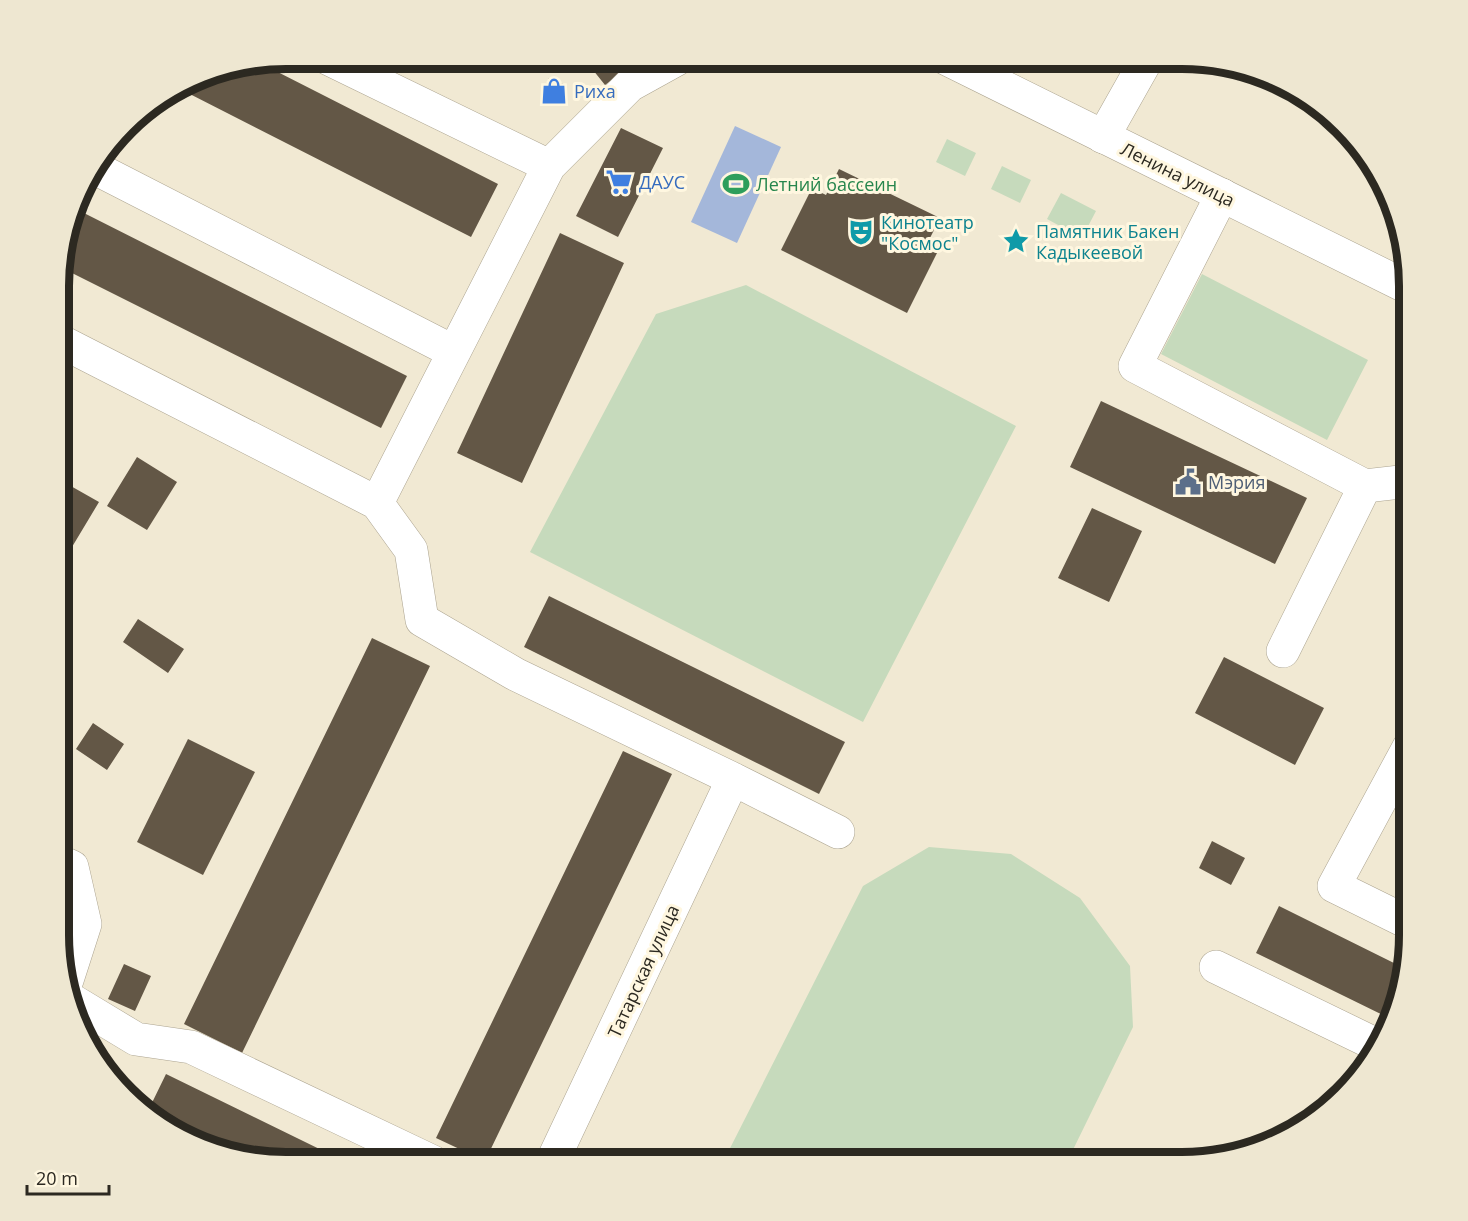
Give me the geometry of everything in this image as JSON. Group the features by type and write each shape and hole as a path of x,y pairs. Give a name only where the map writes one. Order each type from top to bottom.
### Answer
{"main road":[{"path":"351,69 549,166"},
{"path":"377,503 549,166 630,85 659,69"},
{"name":"Ленина улица","path":"967,69 1399,283"},
{"path":"1103,136 1141,69"},
{"path":"102,171 454,352"},
{"path":"1222,195 1135,366 1365,486 1399,482"},
{"path":"69,346 377,503 411,550 422,620 515,674 838,832"},
{"path":"1283,651 1365,486"},
{"path":"1399,766 1334,886 1399,917"},
{"name":"Татарская улица","path":"559,1152 733,779"},
{"path":"69,866 72,867 85,924 71,966"},
{"path":"1216,967 1371,1042"},
{"path":"80,1005 136,1039 191,1047 412,1152"}],"green space":[{"path":"947,139 976,153 965,176 936,162"},
{"path":"1002,166 1031,180 1020,203 991,189"},
{"path":"1061,193 1096,211 1082,238 1047,219"},
{"path":"1202,274 1368,360 1327,440 1161,354"},
{"path":"746,285 1016,426 863,722 530,552 656,314"},
{"path":"929,847 1011,854 1080,898 1130,966 1133,1027 1072,1152 728,1152 863,886"}],"water":[{"name":"Летний бассеин","path":"735,126 781,147 737,243 691,222"}],"building":[{"path":"272,69 498,184 471,237 187,93 230,76"},
{"path":"594,69 627,69 605,85"},
{"name":"Риха","path":"549,78 566,85 559,103 541,96"},
{"name":"ДАУС","path":"621,128 663,148 618,237 576,216"},
{"name":"Кинотеатр \"Космос\"","path":"839,169 940,218 926,246 938,251 907,313 781,250 812,188 826,195"},
{"path":"82,212 407,376 381,428 69,272 73,243"},
{"path":"560,233 624,263 522,483 457,453"},
{"name":"Мэрия","path":"1101,401 1307,498 1275,564 1070,467"},
{"path":"137,457 177,482 147,530 107,506"},
{"path":"69,485 99,502 69,552"},
{"path":"1092,508 1142,531 1109,602 1058,578"},
{"path":"549,596 845,742 819,794 524,647"},
{"path":"138,619 184,649 168,673 123,642"},
{"path":"372,638 430,666 242,1053 184,1024"},
{"path":"1224,657 1324,708 1295,765 1195,713"},
{"path":"93,723 124,744 107,770 76,749"},
{"path":"188,739 255,772 203,875 137,842"},
{"path":"623,751 672,774 489,1152 466,1152 436,1138"},
{"path":"1212,841 1245,858 1231,885 1199,868"},
{"path":"1279,906 1397,964 1384,1016 1256,953"},
{"path":"124,964 151,976 135,1011 108,999"},
{"path":"166,1074 326,1152 271,1152 230,1145 190,1130 151,1105"}],"place":[{"name":"Риха","path":"554,91"},
{"name":"ДАУС","path":"619,182"},
{"name":"Летний бассеин","path":"736,184"},
{"name":"Кинотеатр \"Космос\"","path":"861,232"},
{"name":"Памятник Бакен Кадыкеевой","path":"1016,241"},
{"name":"Мэрия","path":"1188,482"}]}
